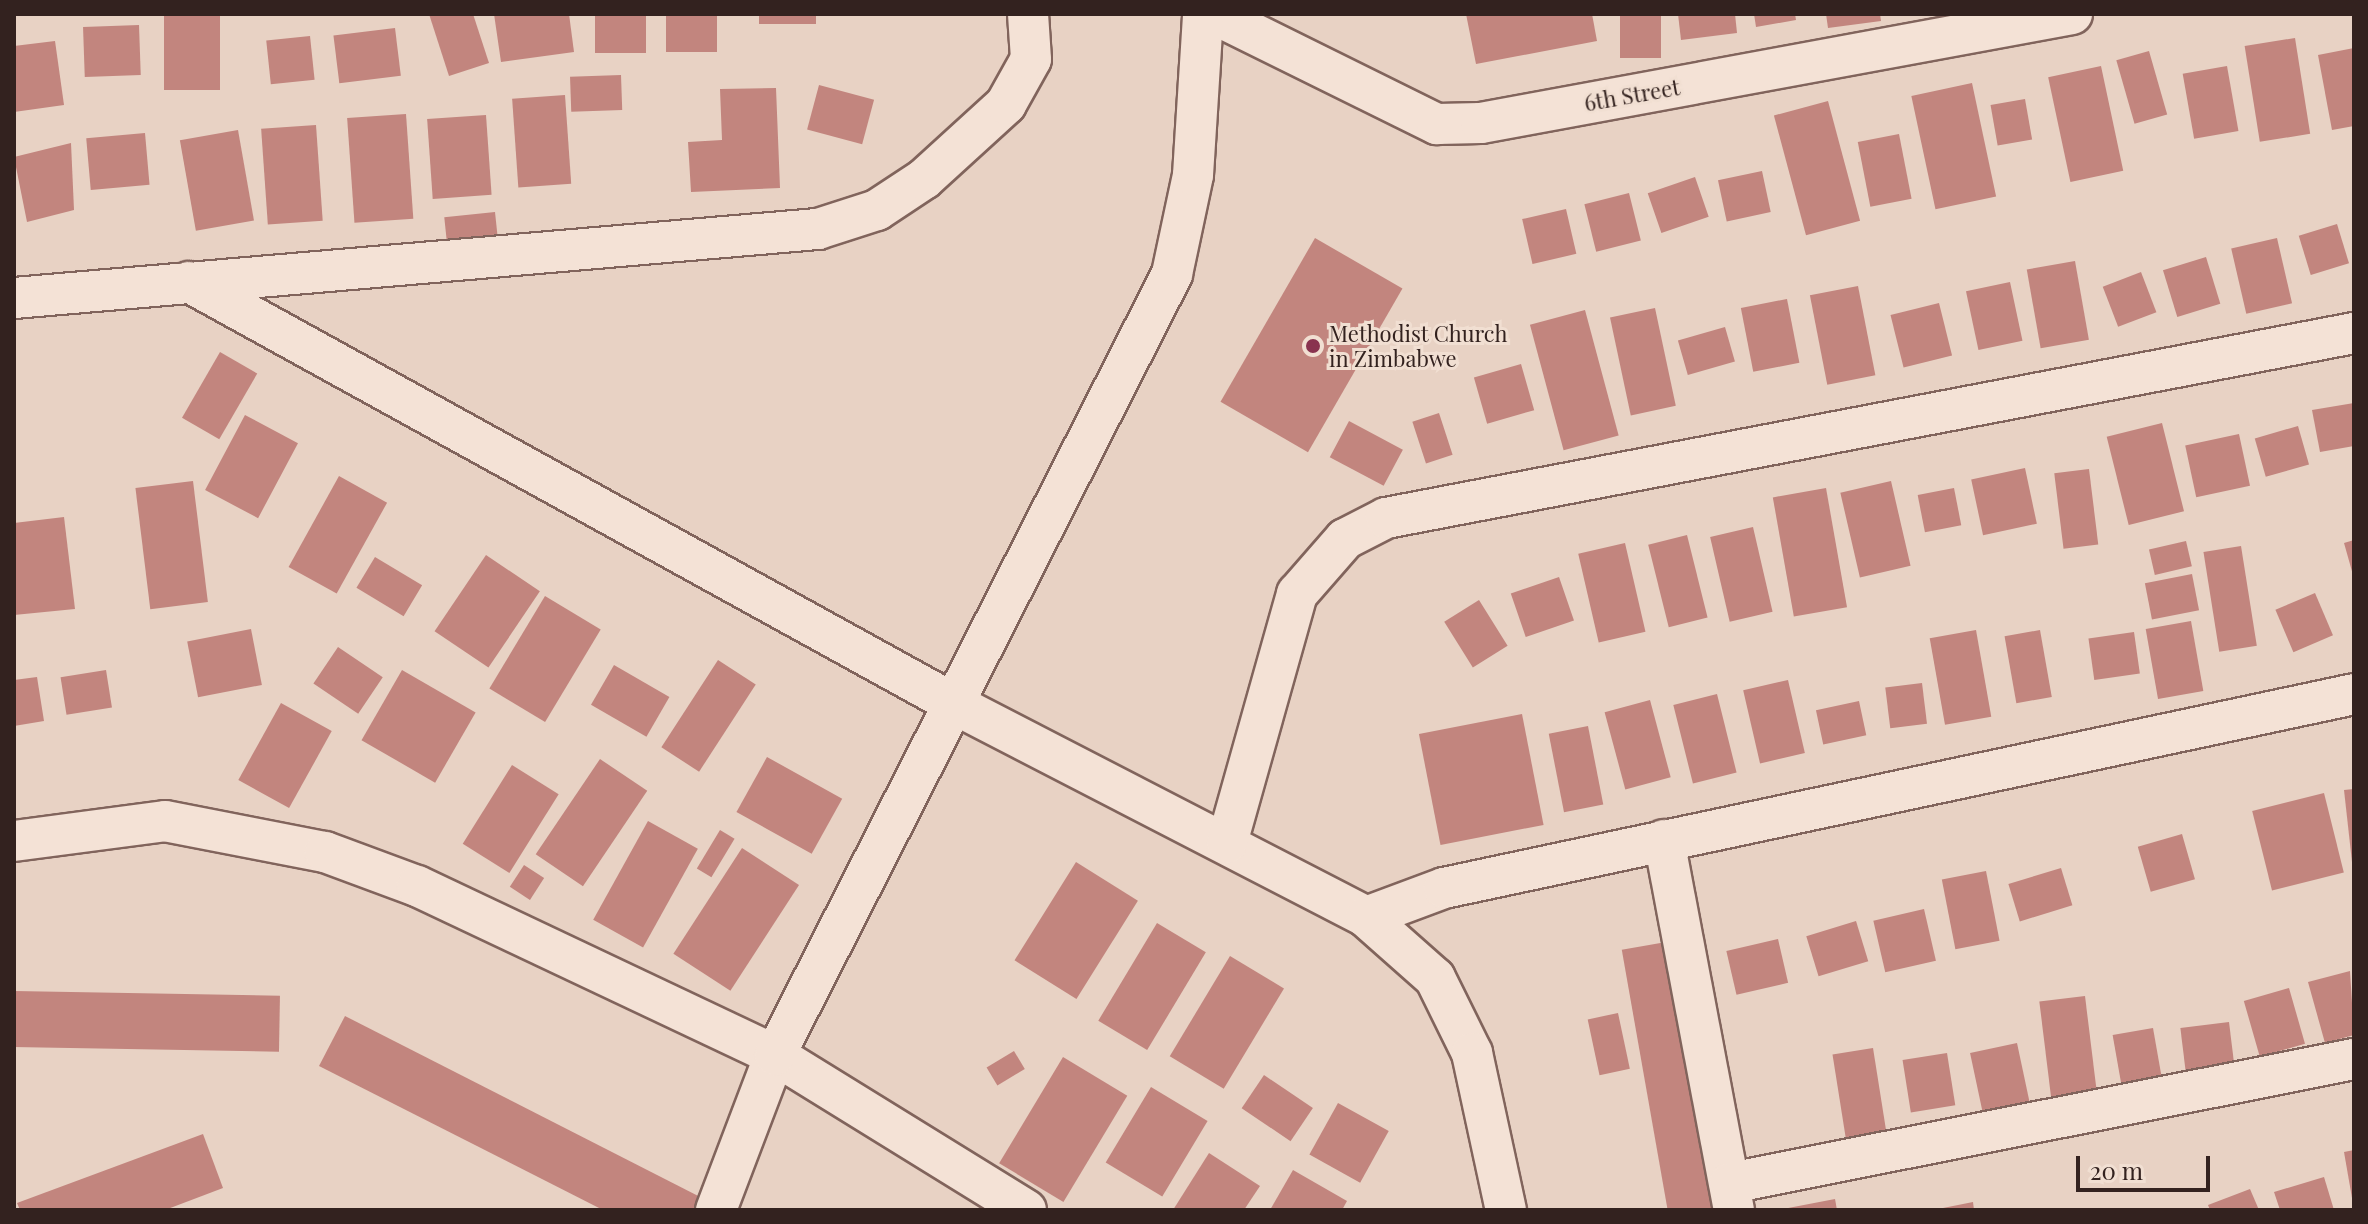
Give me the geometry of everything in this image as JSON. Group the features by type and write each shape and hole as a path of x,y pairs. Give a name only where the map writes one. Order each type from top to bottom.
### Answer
{"street":[{"path":"14,298 818,229 877,210 924,179 1006,104 1031,59 1028,14"},
{"path":"716,1210 775,1055 958,706 1172,274 1193,175 1203,14"},
{"name":"6th Street","path":"1214,14 1437,124 1481,123 2072,14"},
{"path":"189,282 958,706 1366,917 1435,978 1472,1053 1506,1210"},
{"path":"1227,843 1297,594 1345,539 1386,518 2354,333"},
{"path":"1366,917 1444,888 2354,694"},
{"path":"14,841 165,821 325,852 417,886 775,1055 1026,1210"},
{"path":"1664,840 1732,1197 2354,1059"}],"building":[{"path":"164,14 220,14 220,90 164,90"},
{"path":"429,14 473,14 489,63 449,76"},
{"path":"494,14 569,14 574,52 501,62"},
{"path":"595,14 646,14 646,53 595,53"},
{"path":"666,14 717,14 717,52 666,52"},
{"path":"759,14 816,14 816,24 759,24"},
{"path":"1466,14 1592,14 1597,41 1476,64"},
{"path":"1620,14 1661,14 1661,58 1620,58"},
{"path":"1678,14 1735,14 1737,33 1681,40"},
{"path":"1754,14 1795,14 1796,20 1756,27"},
{"path":"1826,14 1880,14 1881,21 1828,28"},
{"path":"139,25 141,75 85,77 83,27"},
{"path":"395,28 401,76 339,83 333,36"},
{"path":"310,36 315,80 271,84 266,41"},
{"path":"2295,38 2310,134 2260,142 2245,46"},
{"path":"55,41 64,105 14,112 14,46"},
{"path":"2354,48 2354,126 2332,130 2318,55"},
{"path":"2149,51 2167,114 2135,124 2116,60"},
{"path":"2101,66 2123,171 2070,182 2048,77"},
{"path":"2227,66 2238,131 2194,139 2183,74"},
{"path":"621,75 622,110 571,112 570,77"},
{"path":"1972,83 1996,196 1935,209 1911,96"},
{"path":"819,85 874,100 862,144 807,129"},
{"path":"776,88 780,188 691,192 688,142 722,140 720,89"},
{"path":"565,95 571,184 518,187 512,99"},
{"path":"2025,99 2032,139 1998,145 1991,105"},
{"path":"1828,101 1860,221 1806,235 1774,115"},
{"path":"406,114 413,219 354,223 347,118"},
{"path":"486,115 492,195 433,199 427,119"},
{"path":"316,125 323,221 268,225 261,129"},
{"path":"238,130 254,221 196,231 180,140"},
{"path":"145,133 150,185 91,190 86,138"},
{"path":"1899,134 1912,199 1870,207 1858,142"},
{"path":"71,143 74,210 27,222 14,157"},
{"path":"1762,171 1771,212 1727,221 1718,180"},
{"path":"1695,177 1709,217 1661,233 1648,193"},
{"path":"1629,193 1641,241 1596,252 1584,204"},
{"path":"1566,209 1576,254 1533,264 1522,219"},
{"path":"495,212 498,240 447,245 444,217"},
{"path":"2337,224 2349,263 2311,275 2299,236"},
{"name":"Methodist Church in Zimbabwe","path":"1315,238 1402,288 1308,452 1220,402"},
{"path":"2277,238 2292,303 2246,314 2231,249"},
{"path":"2206,257 2220,304 2177,317 2163,270"},
{"path":"2075,261 2089,340 2041,348 2027,270"},
{"path":"2141,272 2156,312 2118,327 2103,287"},
{"path":"2010,282 2022,341 1978,350 1966,291"},
{"path":"1858,286 1875,375 1827,385 1810,295"},
{"path":"1787,299 1799,363 1753,372 1741,308"},
{"path":"1939,303 1952,355 1904,367 1890,315"},
{"path":"1655,308 1676,406 1631,415 1610,318"},
{"path":"1585,310 1619,436 1564,450 1530,325"},
{"path":"1725,327 1735,362 1688,375 1678,341"},
{"path":"220,352 257,374 219,439 182,418"},
{"path":"1521,364 1534,410 1487,424 1474,378"},
{"path":"2354,403 2354,446 2320,452 2312,410"},
{"path":"1439,413 1453,455 1426,463 1412,422"},
{"path":"245,415 298,443 258,518 205,490"},
{"path":"1349,421 1403,450 1384,486 1330,457"},
{"path":"2162,423 2184,511 2129,525 2107,437"},
{"path":"2298,426 2309,464 2266,477 2255,438"},
{"path":"2239,434 2250,486 2196,497 2185,445"},
{"path":"2025,468 2037,524 1983,535 1971,479"},
{"path":"2089,469 2098,544 2064,549 2054,473"},
{"path":"339,476 387,503 337,594 289,567"},
{"path":"193,481 208,602 150,609 135,488"},
{"path":"1891,481 1911,566 1860,577 1840,493"},
{"path":"1826,488 1847,607 1794,617 1773,497"},
{"path":"1954,488 1961,525 1925,532 1918,495"},
{"path":"64,517 75,609 14,615 14,523"},
{"path":"1753,527 1773,612 1730,622 1710,537"},
{"path":"1687,535 1708,617 1669,627 1648,545"},
{"path":"2354,540 2354,575 2353,575 2344,543"},
{"path":"2186,541 2192,566 2155,575 2149,550"},
{"path":"1625,543 1645,632 1599,642 1578,554"},
{"path":"2241,546 2257,646 2219,652 2203,552"},
{"path":"486,555 540,591 488,668 435,631"},
{"path":"375,557 422,585 404,616 356,588"},
{"path":"2192,574 2199,610 2152,619 2145,583"},
{"path":"1559,577 1574,620 1526,637 1511,594"},
{"path":"2315,593 2333,635 2293,652 2275,610"},
{"path":"545,596 601,629 545,722 489,689"},
{"path":"1479,600 1508,646 1473,668 1444,622"},
{"path":"2191,621 2203,691 2158,699 2146,629"},
{"path":"251,629 262,685 198,697 187,641"},
{"path":"1976,630 1991,717 1945,725 1930,638"},
{"path":"2040,630 2052,697 2016,703 2005,636"},
{"path":"2134,632 2140,674 2094,680 2088,638"},
{"path":"338,647 383,677 358,714 313,683"},
{"path":"718,660 756,685 699,772 661,747"},
{"path":"614,665 669,697 646,737 591,705"},
{"path":"106,670 112,708 67,715 61,677"},
{"path":"402,670 476,712 435,783 362,740"},
{"path":"37,677 44,721 14,726 14,680"},
{"path":"1788,680 1805,753 1760,763 1743,690"},
{"path":"1922,683 1927,724 1890,728 1885,688"},
{"path":"1717,694 1737,773 1693,783 1673,705"},
{"path":"1650,700 1671,777 1625,789 1605,712"},
{"path":"1859,701 1866,735 1823,744 1816,710"},
{"path":"281,703 332,731 289,808 238,780"},
{"path":"1522,714 1544,825 1440,845 1419,734"},
{"path":"1588,726 1603,805 1564,812 1549,734"},
{"path":"767,757 842,799 812,854 736,812"},
{"path":"600,759 647,791 583,886 536,854"},
{"path":"512,765 559,794 509,873 463,844"},
{"path":"2354,789 2354,862 2352,862 2344,790"},
{"path":"2324,793 2344,873 2272,890 2252,811"},
{"path":"648,821 698,849 643,947 593,920"},
{"path":"720,830 735,839 711,877 697,869"},
{"path":"2182,834 2195,879 2151,892 2138,847"},
{"path":"742,848 799,885 730,991 673,954"},
{"path":"1076,862 1138,901 1076,999 1015,960"},
{"path":"524,865 544,878 530,900 510,887"},
{"path":"2061,868 2072,905 2020,921 2008,884"},
{"path":"1986,871 2000,941 1955,949 1942,880"},
{"path":"1924,909 1936,961 1885,972 1873,921"},
{"path":"1856,921 1868,961 1819,976 1806,936"},
{"path":"1157,923 1206,952 1147,1050 1098,1021"},
{"path":"1778,939 1788,983 1736,995 1726,951"},
{"path":"1672,941 1719,1210 1668,1210 1622,950"},
{"path":"1230,956 1284,988 1224,1089 1170,1056"},
{"path":"2350,971 2354,1035 2325,1043 2308,982"},
{"path":"2289,988 2305,1044 2260,1057 2244,1001"},
{"path":"14,991 280,996 279,1052 14,1047"},
{"path":"2085,996 2098,1104 2053,1110 2039,1002"},
{"path":"1618,1013 1630,1069 1600,1075 1588,1019"},
{"path":"345,1016 710,1202 706,1210 603,1210 319,1066"},
{"path":"2229,1022 2235,1068 2186,1074 2180,1028"},
{"path":"2153,1028 2162,1079 2122,1086 2113,1035"},
{"path":"2017,1043 2031,1110 1984,1119 1970,1053"},
{"path":"1873,1048 1887,1139 1847,1145 1833,1054"},
{"path":"1014,1051 1025,1069 997,1085 987,1067"},
{"path":"1947,1053 1955,1105 1911,1112 1903,1060"},
{"path":"1063,1057 1127,1096 1063,1202 999,1163"},
{"path":"1264,1075 1313,1108 1291,1141 1242,1108"},
{"path":"1151,1087 1208,1121 1162,1196 1106,1162"},
{"path":"1338,1103 1389,1131 1360,1183 1309,1155"},
{"path":"203,1134 223,1188 165,1210 20,1210 17,1203"},
{"path":"2354,1150 2354,1197 2352,1198 2344,1152"},
{"path":"1209,1153 1260,1186 1244,1210 1173,1210"},
{"path":"1293,1170 1347,1201 1342,1210 1270,1210"},
{"path":"2324,1177 2334,1210 2280,1210 2274,1192"},
{"path":"2250,1189 2259,1210 2210,1210 2208,1205"},
{"path":"1835,1199 1837,1210 1783,1209"},
{"path":"1973,1202 1974,1210 1938,1210 1938,1209"}],"place":[{"name":"Methodist Church in Zimbabwe","path":"1313,346"}]}
